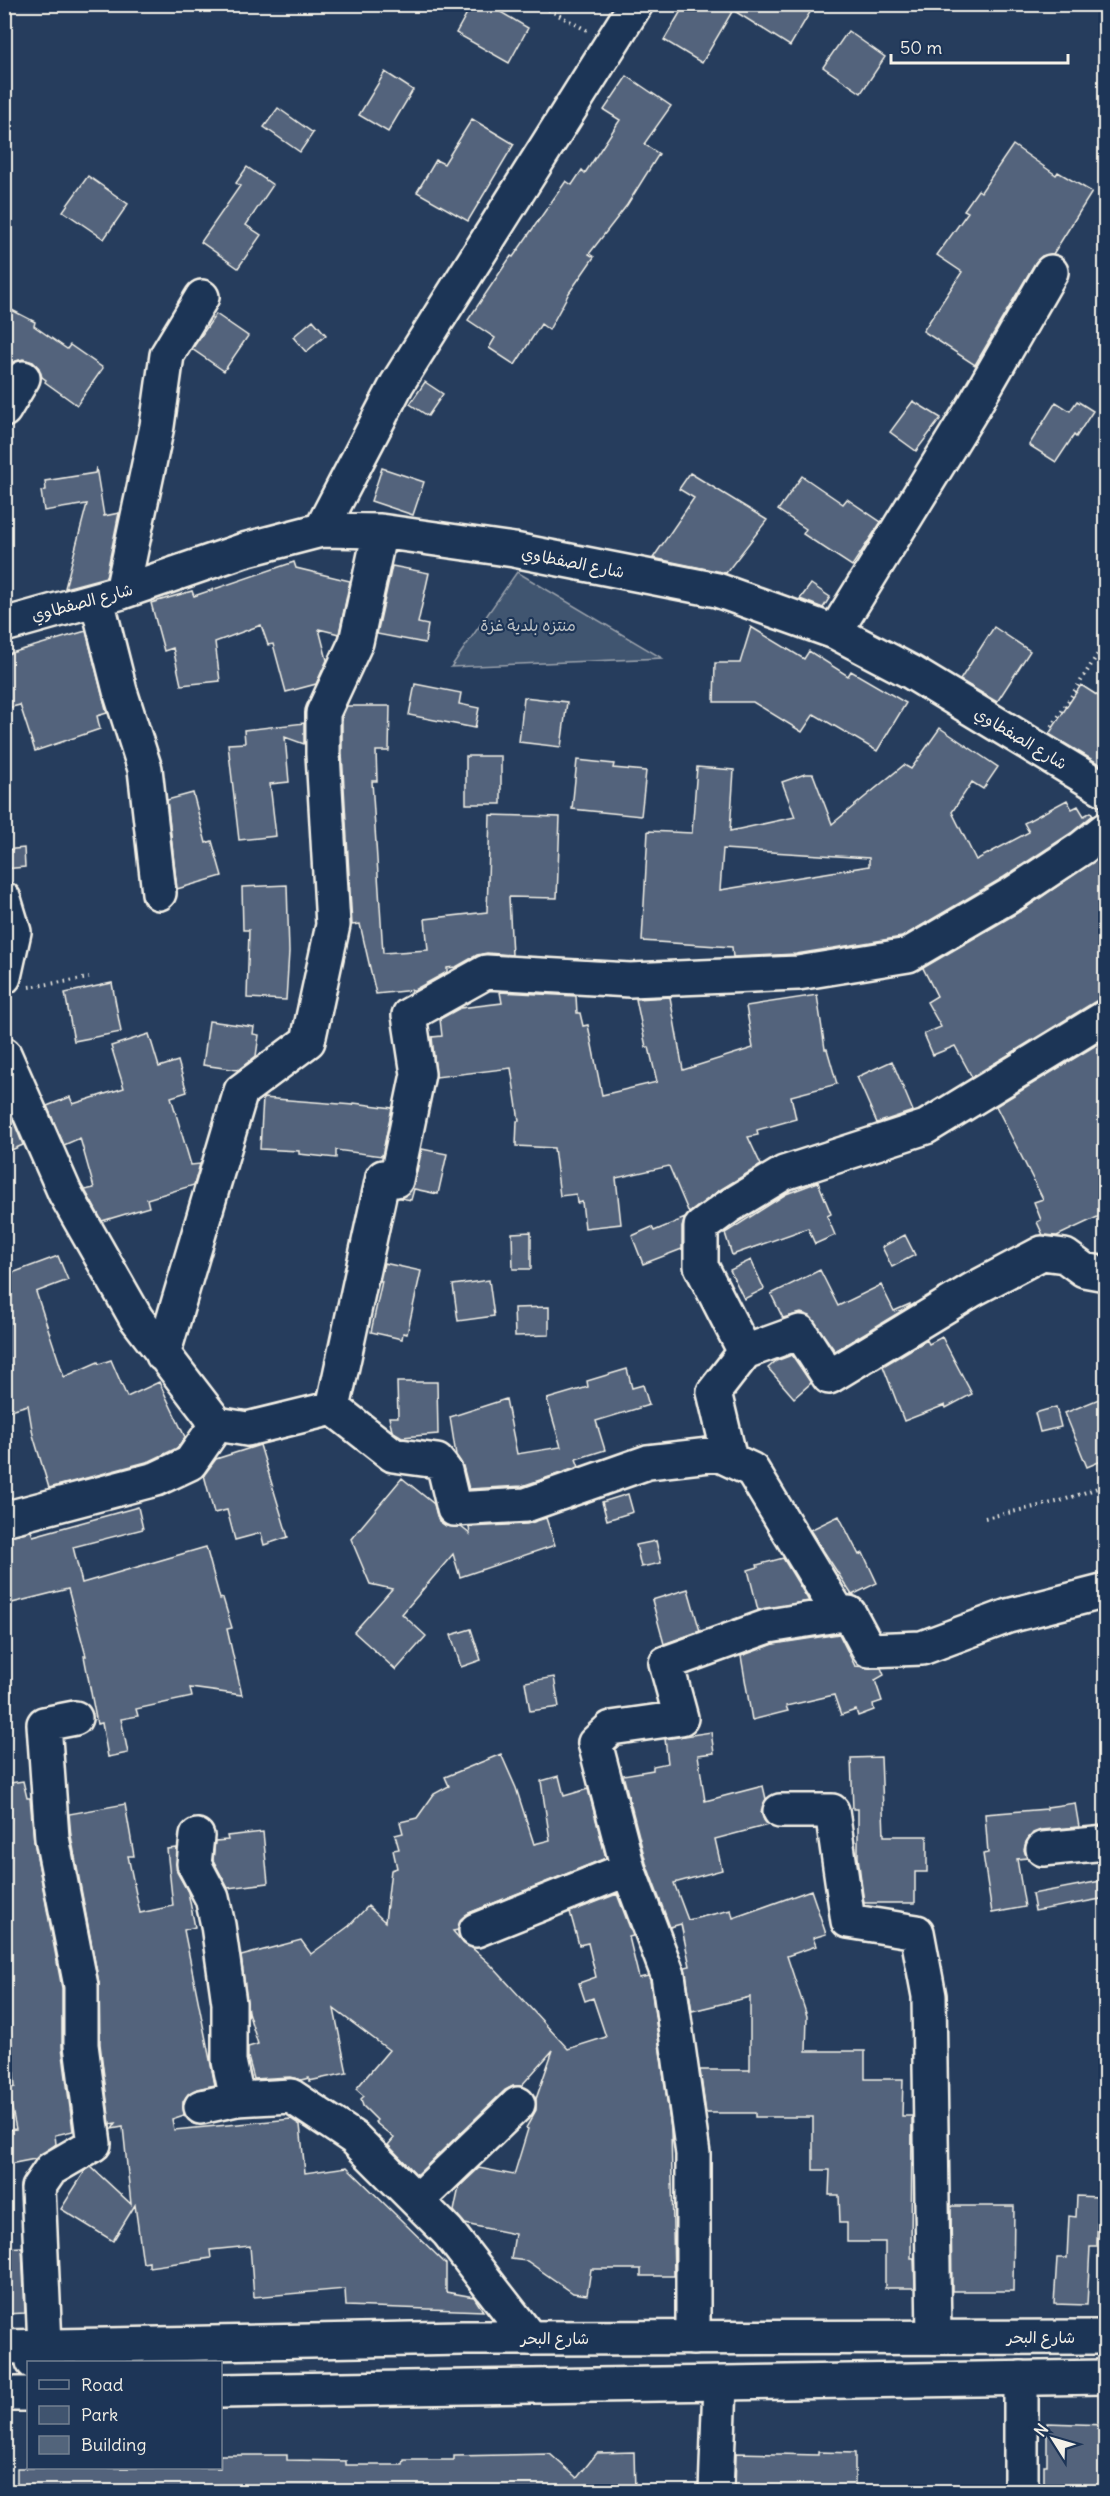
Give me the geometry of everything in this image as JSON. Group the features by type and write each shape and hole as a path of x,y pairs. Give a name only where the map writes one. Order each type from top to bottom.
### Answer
{"street":[{"path":"321,530 397,384 636,4"},
{"path":"836,632 974,406 1051,272"},
{"path":"159,893 145,769 120,691 110,596 157,426 167,355 202,297"},
{"path":"4,410 23,378"},
{"name":"شارع الصفطاوي","path":"4,625 110,596 244,550 321,530 380,531 514,550 717,590 836,632 911,672 1106,790"},
{"path":"164,1355 241,1091 308,1041 333,925 323,754 323,713 356,642 380,531"},
{"path":"333,1408 383,1178 396,1180 418,1074 409,1015 486,972 630,980 798,973 909,955 1014,893 1082,848 1106,829"},
{"path":"4,898 14,932 15,982"},
{"path":"745,1352 701,1266 701,1227 728,1207 784,1173 926,1127 1106,1017"},
{"path":"4,1054 65,1193 135,1318 217,1424 247,1429 333,1408"},
{"path":"730,1460 714,1392 745,1352 800,1332 829,1377 972,1290 1042,1253 1065,1256 1084,1270 1106,1274"},
{"path":"333,1408 393,1455 436,1461 446,1471 454,1509 526,1504 648,1462 718,1454 752,1470 839,1614"},
{"path":"4,1519 156,1479 190,1463 217,1424"},
{"path":"693,2338 692,2143 668,1975 628,1869 595,1743 611,1728 681,1718 666,1663 769,1626 849,1613 869,1650 922,1648 1008,1616 1106,1591"},
{"path":"22,2381 38,2188 51,2169 94,2144 81,2045 81,1986 52,1838 44,1724 75,1718"},
{"path":"780,1811 832,1811 848,1921 917,1932 929,1996 934,2337"},
{"path":"197,1836 194,1864 212,1898 218,1925 228,2003 229,2061 237,2099"},
{"path":"1043,1849 1106,1843"},
{"path":"476,1930 628,1869"},
{"path":"201,2107 237,2099 291,2096 354,2139 448,2232 530,2338"},
{"path":"417,2201 518,2104"},
{"name":"شارع البحر","path":"222,2364 530,2338 1106,2337"},
{"name":"شارع البحر","path":"4,2347 22,2381"},
{"path":"222,2391 1106,2377"},
{"path":"1021,2378 1021,2492"},
{"path":"716,2492 720,2384"}],"path":[{"path":"538,4 612,45"},
{"path":"1038,749 1106,641"},
{"path":"15,982 89,978"},
{"path":"985,1518 1061,1501 1106,1485"}],"green space":[{"name":"منتزه بلدية غزة","path":"517,572 662,658 451,667"}],"building":[{"path":"472,4 487,4 528,28 509,63 456,33"},
{"path":"685,4 815,4 790,46 733,10 702,63 664,40"},
{"path":"848,31 885,57 861,93 823,67"},
{"path":"385,72 413,90 388,132 359,115"},
{"path":"627,76 671,106 644,144 659,154 627,205 589,254 594,257 569,293 549,330 541,324 515,365 489,348 495,338 468,320 566,181 572,185 582,170 585,173 620,120 604,110"},
{"path":"278,108 313,133 300,152 264,127"},
{"path":"472,119 514,144 468,221 417,192 436,160 444,164"},
{"path":"1013,145 1056,175 1058,172 1092,192 1053,254 1042,256 1035,263 975,365 923,331 962,272 937,255 968,212 964,210 978,190 981,192"},
{"path":"247,167 273,185 246,225 261,235 238,268 201,242 240,186 236,183"},
{"path":"88,176 128,204 104,239 63,211"},
{"path":"4,306 35,322 34,326 67,349 70,345 103,368 77,405 45,382 39,368 33,362 23,359 13,362 4,358"},
{"path":"216,314 248,336 224,371 192,349"},
{"path":"313,320 326,335 306,352 293,337"},
{"path":"425,382 443,394 428,416 410,404"},
{"path":"913,401 941,418 916,451 890,432"},
{"path":"1077,401 1093,411 1056,462 1029,445 1056,402 1070,411"},
{"path":"96,467 104,516 119,513 106,577 65,588 87,504 44,511 41,491 46,490 45,481 95,473"},
{"path":"382,468 424,482 413,515 371,501"},
{"path":"690,473 767,520 726,573 653,558 694,498 679,489"},
{"path":"802,476 843,504 847,499 881,522 852,566 803,534 806,529 778,510"},
{"path":"294,562 296,568 350,581 339,634 319,629 327,660 316,684 286,692 273,644 268,645 261,625 215,642 220,681 181,685 173,648 164,651 151,603 192,591 194,596"},
{"path":"392,566 429,573 418,623 428,625 425,643 377,634"},
{"path":"811,584 830,597 823,608 800,599"},
{"path":"751,627 804,659 809,651 848,676 851,671 906,703 877,751 814,714 802,732 753,702 714,702 715,663 740,663"},
{"path":"994,627 1030,651 997,702 960,680"},
{"path":"86,631 107,713 97,716 100,729 35,751 20,705 4,709 4,655"},
{"path":"415,684 461,693 459,704 479,708 475,728 409,715"},
{"path":"1081,685 1106,701 1106,768 1049,734"},
{"path":"524,697 567,702 561,747 519,742"},
{"path":"347,706 390,706 389,751 376,751 377,781 372,781 383,953 428,950 425,919 487,912 490,815 560,817 557,898 509,897 512,955 487,953 477,955 456,967 447,968 447,972 414,990 376,994 360,924 352,925 342,753 342,717"},
{"path":"304,723 304,744 285,737 289,782 270,784 276,836 239,840 228,744 245,743 244,730"},
{"path":"940,728 998,767 983,789 972,782 952,812 976,860 1029,832 1024,823 1067,800 1072,809 1078,806 1084,816 1091,812 1093,815 1071,833 1004,877 902,937 796,954 733,957 732,947 642,941 648,831 692,833 697,767 734,770 730,831 795,817 782,782 805,774 813,774 832,824 904,765 911,769","holes":["723,849 869,858 869,866 720,890"]},
{"path":"466,756 501,756 501,804 466,804"},
{"path":"577,760 614,764 613,768 646,771 641,816 572,809"},
{"path":"193,793 206,843 212,841 222,876 177,889 167,800"},
{"path":"24,848 25,867 4,869 4,850"},
{"path":"1106,853 1106,998 1096,1001 972,1077 955,1046 933,1055 924,1034 941,1027 927,1002 937,996 923,968 1024,909"},
{"path":"287,885 289,952 286,1000 247,998 249,930 243,930 242,887"},
{"path":"112,983 121,1032 74,1041 65,993"},
{"path":"500,992 576,996 577,1013 580,1013 583,1026 588,1025 602,1095 657,1082 649,1047 646,1047 636,999 670,997 683,1070 753,1048 746,1006 817,995 825,1049 827,1049 837,1084 791,1096 796,1119 757,1130 758,1135 748,1137 761,1165 718,1191 689,1213 669,1166 616,1178 621,1224 585,1228 582,1202 577,1203 576,1194 560,1196 554,1148 516,1146 517,1121 519,1121 511,1068 436,1077 432,1037 442,1036 440,1019 460,1008 502,1003"},
{"path":"209,1021 254,1027 253,1034 259,1035 256,1056 238,1070 203,1065"},
{"path":"149,1034 159,1067 178,1061 187,1092 171,1097 191,1165 200,1164 194,1185 147,1199 149,1207 102,1221 85,1190 94,1188 80,1138 64,1145 47,1106 70,1097 73,1104 124,1088 111,1046"},
{"path":"1106,1039 1106,1213 1057,1236 1043,1235 1037,1222 1041,1220 1034,1202 1043,1199 996,1106"},
{"path":"892,1061 913,1111 877,1123 857,1077"},
{"path":"263,1098 353,1105 354,1103 392,1108 382,1156 336,1150 336,1158 299,1154 299,1151 260,1149"},
{"path":"13,1120 23,1145 9,1151 4,1138 4,1124"},
{"path":"422,1149 447,1154 438,1194 414,1189 411,1200 400,1198 409,1193 414,1184"},
{"path":"818,1182 831,1214 827,1216 835,1235 815,1244 808,1228 732,1255 725,1233 786,1194"},
{"path":"685,1218 682,1227 682,1249 643,1264 632,1236 652,1227 654,1231"},
{"path":"531,1232 531,1269 513,1269 512,1233"},
{"path":"905,1235 915,1255 892,1267 882,1247"},
{"path":"58,1256 68,1280 36,1292 64,1377 98,1362 99,1364 111,1360 127,1397 159,1382 185,1437 177,1448 150,1461 49,1488 33,1435 28,1405 4,1412 4,1276"},
{"path":"751,1260 764,1289 744,1299 730,1270"},
{"path":"384,1263 421,1271 407,1334 403,1333 402,1339 371,1332"},
{"path":"820,1270 838,1306 881,1285 894,1311 910,1304 910,1306 835,1351 810,1316 801,1313 783,1318 771,1294"},
{"path":"489,1280 494,1316 458,1321 453,1285"},
{"path":"549,1307 549,1335 515,1336 514,1308"},
{"path":"942,1337 972,1394 946,1408 945,1405 904,1421 883,1366 927,1340 929,1344"},
{"path":"792,1355 811,1383 794,1398 768,1368 776,1361"},
{"path":"627,1369 632,1388 643,1385 649,1405 596,1421 605,1450 576,1459 579,1467 522,1486 469,1489 463,1466 456,1455 450,1417 506,1399 517,1454 561,1447 547,1399 588,1387 587,1381"},
{"path":"397,1382 437,1382 438,1434 402,1437 392,1431 389,1417 398,1417"},
{"path":"1106,1396 1106,1459 1087,1467 1065,1413"},
{"path":"1056,1407 1061,1427 1040,1432 1035,1413"},
{"path":"260,1445 288,1537 264,1545 261,1533 235,1540 227,1510 214,1513 204,1475 216,1459"},
{"path":"402,1478 434,1504 439,1521 446,1526 461,1527 470,1534 469,1527 527,1524 546,1518 555,1545 460,1577 453,1554 402,1614 426,1636 396,1670 354,1632 392,1589 370,1584 351,1539"},
{"path":"628,1494 633,1512 607,1520 602,1502"},
{"path":"138,1507 143,1529 73,1547 82,1583 206,1547 220,1599 223,1598 232,1628 227,1629 242,1695 190,1688 192,1697 136,1709 138,1716 121,1719 128,1753 108,1757 102,1723 97,1724 84,1656 86,1656 68,1589 4,1605 4,1537 31,1531 33,1536"},
{"path":"839,1516 859,1555 863,1553 877,1583 852,1595 810,1530"},
{"path":"656,1541 661,1563 641,1567 636,1545"},
{"path":"783,1558 809,1601 758,1610 748,1570 758,1567 757,1565"},
{"path":"688,1589 700,1631 664,1644 652,1600"},
{"path":"471,1629 481,1660 461,1667 451,1635"},
{"path":"839,1634 855,1666 881,1668 884,1675 875,1680 882,1701 873,1704 874,1710 858,1716 856,1710 841,1715 834,1695 786,1706 788,1711 752,1720 741,1656 774,1644"},
{"path":"554,1677 559,1707 530,1711 525,1682"},
{"path":"711,1732 714,1753 698,1755 705,1801 763,1786 766,1799 761,1812 768,1825 715,1839 722,1870 674,1883 688,1920 731,1910 733,1918 811,1890 826,1934 813,1938 816,1946 787,1956 807,2016 806,2051 865,2051 865,2079 903,2079 902,2116 912,2116 911,2258 914,2258 915,2288 885,2288 885,2242 847,2242 847,2223 840,2223 839,2195 829,2195 830,2170 813,2170 813,2117 755,2117 755,2113 706,2113 700,2070 750,2070 750,1997 692,2011 685,1967 690,1966 681,1924 670,1927 646,1863 623,1775 653,1770 653,1766 668,1763 665,1739"},
{"path":"501,1754 516,1788 534,1844 550,1840 541,1781 559,1776 564,1796 588,1789 606,1858 469,1913 461,1919 458,1930 453,1931 464,1944 490,1964 568,2049 606,2037 593,1998 585,2001 579,1983 596,1977 588,1943 579,1945 570,1912 617,1894 633,1936 629,1937 639,1978 648,1976 650,1980 671,2129 674,2276 641,2276 641,2269 591,2269 587,2295 573,2293 527,2261 511,2259 515,2234 465,2224 454,2211 459,2187 479,2168 514,2175 528,2129 526,2128 536,2110 536,2099 553,2050 521,2086 513,2086 505,2090 417,2175 388,2145 394,2138 375,2122 377,2120 363,2106 361,2099 364,2096 356,2089 389,2050 334,2009 347,2073 309,2081 309,2078 301,2080 290,2077 254,2079 248,2057 248,2047 258,2044 248,2012 241,1956 301,1940 311,1954 349,1926 368,1906 385,1922 391,1870 397,1868 393,1850 399,1849 395,1835 403,1833 400,1822 417,1818 434,1794 449,1786 445,1777"},
{"path":"881,1757 884,1836 927,1836 927,1872 915,1872 915,1903 864,1903 858,1857 858,1809 853,1809 851,1758"},
{"path":"23,1781 27,1798 30,1798 34,1841 62,1988 62,2047 73,2131 55,2135 56,2144 35,2159 4,2165 4,2130 16,2129 8,2089 15,2087 5,1963 10,1963 4,1924 4,1784"},
{"path":"1075,1803 1079,1827 1041,1830 1033,1833 1026,1842 1024,1850 1027,1858 1017,1859 1025,1907 992,1913 983,1854 988,1853 985,1814 1047,1809 1047,1807"},
{"path":"125,1804 134,1856 128,1856 140,1913 173,1906 167,1849 177,1848 177,1872 188,1892 195,1927 184,1930 215,2085 197,2089 188,2094 183,2102 184,2115 172,2119 174,2130 291,2119 300,2125 305,2173 347,2167 446,2264 446,2292 474,2297 483,2311 346,2306 345,2289 254,2297 250,2246 210,2250 211,2258 149,2267 149,2262 143,2263 135,2205 113,2241 61,2209 85,2171 91,2167 131,2204 123,2127 112,2129 116,2123 110,2124 100,2044 99,1983 71,1836 69,1814"},
{"path":"263,1832 268,1883 228,1888 213,1860 215,1841 228,1840 227,1836"},
{"path":"1106,1880 1106,1898 1035,1911 1032,1894"},
{"path":"1077,2196 1098,2197 1097,2247 1090,2247 1087,2305 1054,2304 1057,2258 1067,2258 1069,2216 1076,2217"},
{"path":"951,2206 1014,2206 1013,2291 952,2291"},
{"path":"22,2247 25,2313 4,2314 4,2248"},
{"path":"1047,2423 1106,2425 1106,2487 1064,2486 1064,2492 1044,2492 1044,2465 1047,2465"},
{"path":"634,2452 635,2492 17,2492 17,2468 222,2469 222,2455 287,2455 287,2460 346,2461 346,2465 403,2465 404,2460 454,2460 454,2456 550,2454 577,2478 597,2453"},
{"path":"818,2452 855,2453 855,2492 735,2492 736,2453 818,2455"}]}
